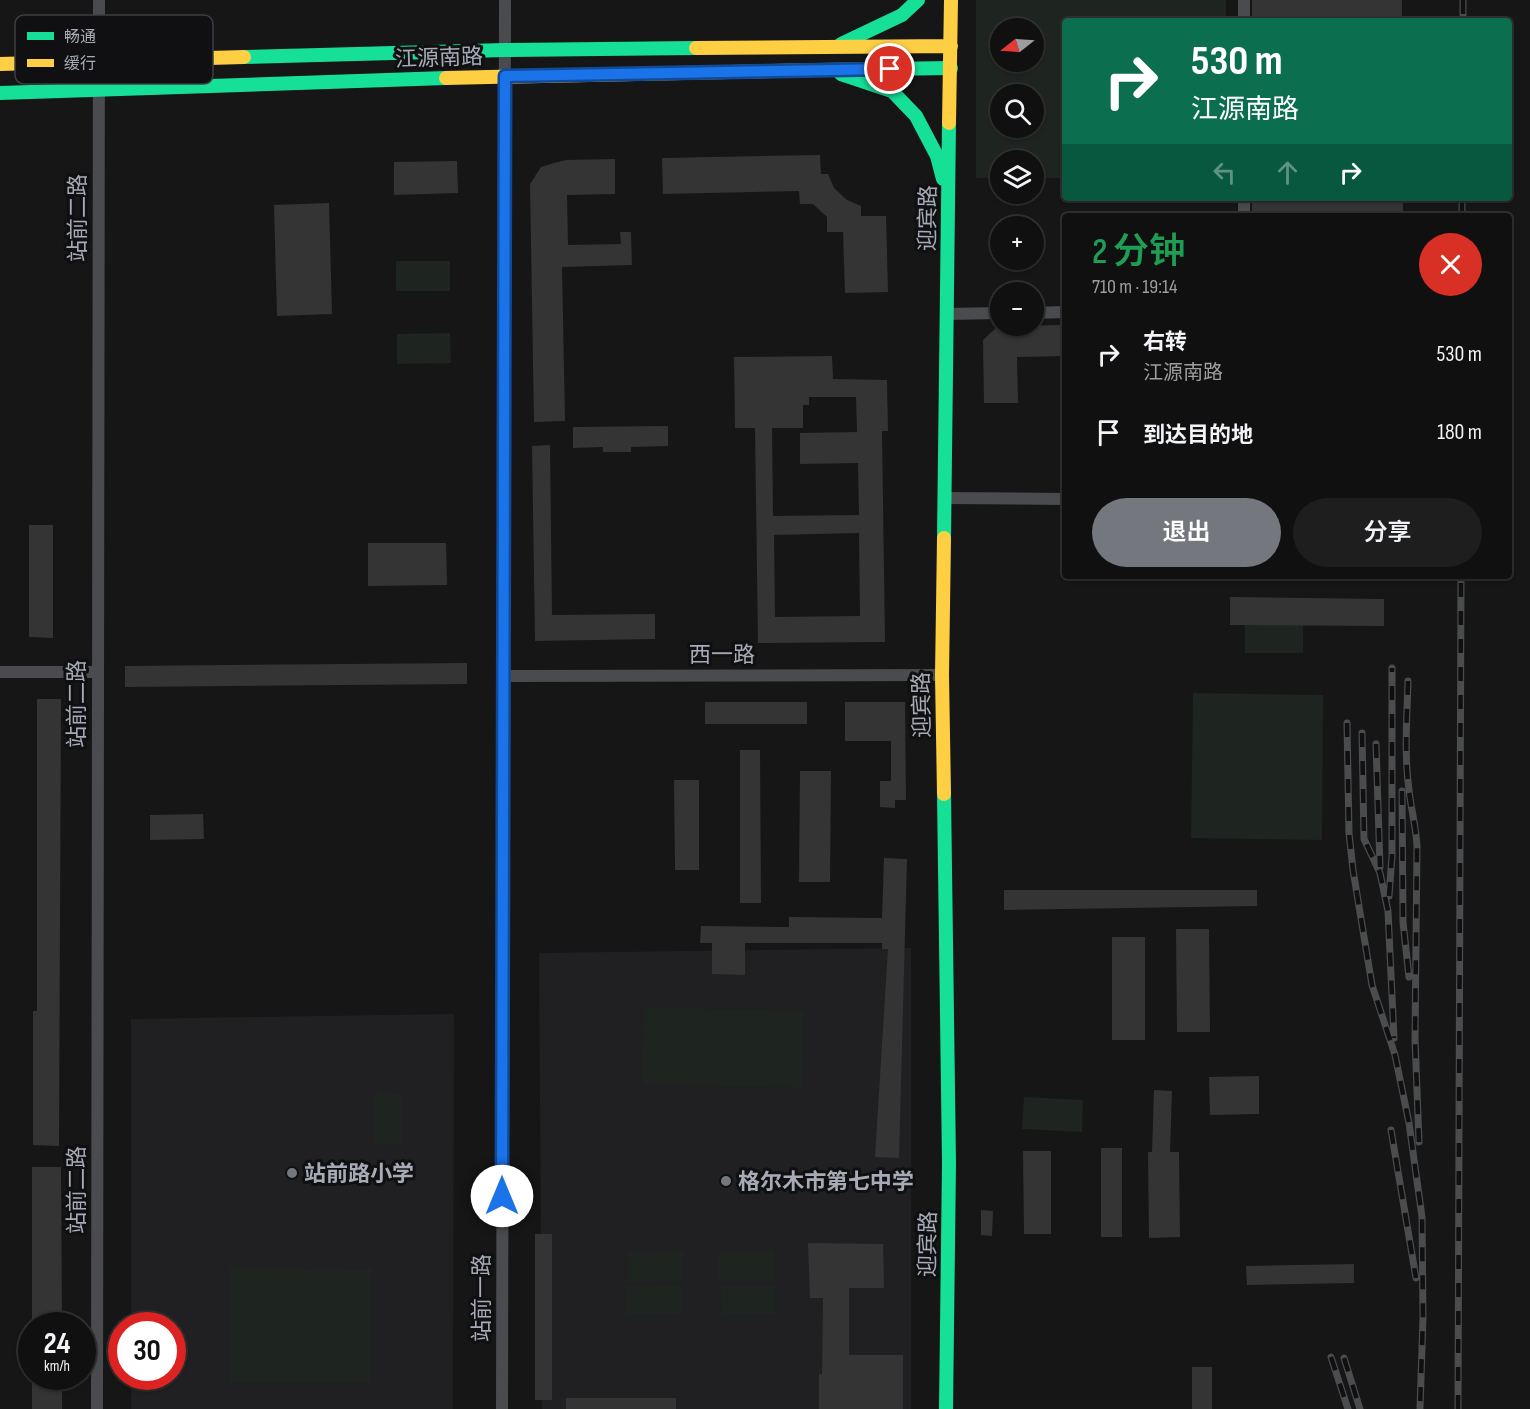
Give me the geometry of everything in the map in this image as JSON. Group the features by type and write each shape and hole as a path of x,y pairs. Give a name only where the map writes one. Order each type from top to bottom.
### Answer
{"main road":[{"path":"834,47 902,15 918,0"},
{"name":"迎宾路","path":"946,1409 949,1163 942,675 951,0"},
{"name":"江源南路","path":"213,58 505,50 951,46"},
{"name":"江源南路","path":"0,64 15,64"},
{"name":"江源南路","path":"0,93 505,76 951,68"},
{"path":"829,70 891,91 916,116 937,156 949,200"}],"street":[{"name":"站前一路","path":"502,1409 505,0"},
{"path":"1244,0 1244,18"},
{"name":"站前二路","path":"97,1409 99,84"},
{"path":"1044,313 1062,312"},
{"path":"947,315 990,314"},
{"path":"944,498 1062,499"},
{"path":"0,672 97,672"},
{"name":"西一路","path":"503,676 942,675"}],"shaded area":[{"path":"976,0 1226,0 1226,18 1062,18 1062,178 1044,178 1044,150 990,150 990,178 976,178"},
{"path":"396,261 450,261 450,291 396,291"},
{"path":"450,333 451,363 397,364 397,334"},
{"path":"1245,621 1303,621 1303,653 1245,653"},
{"path":"1193,693 1323,695 1322,840 1191,838"},
{"name":"格尔木市第七中学","path":"911,948 911,1409 542,1409 539,953"},
{"path":"644,1007 804,1011 802,1088 642,1084"},
{"name":"站前路小学","path":"454,1014 453,1409 131,1409 131,1390 186,1390 186,1312 131,1312 131,1019"},
{"path":"401,1094 401,1144 374,1144 374,1095"},
{"path":"1024,1097 1083,1100 1082,1132 1022,1129"},
{"path":"719,1251 774,1251 774,1280 719,1280"},
{"path":"683,1252 683,1281 628,1282 628,1253"},
{"path":"230,1268 371,1269 371,1383 230,1382"},
{"path":"681,1285 682,1314 626,1315 626,1286"},
{"path":"720,1286 775,1286 776,1314 721,1315"}],"building":[{"path":"1252,0 1402,0 1402,18 1252,18"},
{"path":"820,155 821,174 828,174 834,188 847,200 861,206 861,216 886,216 888,292 845,293 843,232 827,232 827,217 813,204 800,204 799,191 663,194 662,158"},
{"path":"615,159 615,194 567,195 568,245 621,244 620,232 631,232 632,265 562,267 565,421 534,422 530,184 541,167 554,163 566,160"},
{"path":"457,161 458,193 394,195 394,162"},
{"path":"1252,201 1403,201 1403,213 1252,213"},
{"path":"329,203 332,314 277,316 274,205"},
{"path":"1044,325 1062,325 1062,356 1017,357 1018,403 984,403 983,340 990,333 990,336 1044,336"},
{"path":"832,356 833,379 887,380 888,431 882,431 885,642 758,643 755,428 735,428 734,357","holes":["809,397 856,397 857,432 800,433 800,464 858,463 859,515 773,516 772,428 803,428 803,405 809,405","859,533 860,616 775,617 774,535"]},
{"path":"668,426 668,446 631,447 631,452 603,452 603,447 573,448 573,427"},
{"path":"550,445 552,615 655,614 655,639 535,641 532,446"},
{"path":"29,525 53,525 53,638 29,637"},
{"path":"368,543 446,543 447,585 368,586"},
{"path":"1230,597 1384,599 1384,626 1230,625"},
{"path":"467,663 467,684 125,687 125,666"},
{"path":"37,699 61,699 59,1146 33,1145 33,1011 37,1011"},
{"path":"705,702 807,702 807,724 705,724"},
{"path":"845,702 905,702 906,800 895,800 895,808 880,807 880,781 891,781 891,741 845,741"},
{"path":"740,750 760,750 761,903 740,903"},
{"path":"800,771 831,771 830,882 799,882"},
{"path":"674,780 699,780 699,870 675,870"},
{"path":"203,814 204,839 150,840 150,815"},
{"path":"884,858 907,859 899,1158 875,1157 888,949 882,949 882,943 745,943 745,975 712,974 712,943 700,943 701,926 789,927 789,917 882,918"},
{"path":"1004,890 1257,890 1257,906 1004,910"},
{"path":"1176,929 1209,929 1210,1032 1177,1032"},
{"path":"1112,937 1145,937 1145,1040 1112,1040"},
{"path":"1259,1076 1259,1114 1210,1115 1209,1077"},
{"path":"1154,1090 1172,1091 1170,1152 1179,1152 1180,1237 1149,1238 1148,1152 1152,1152"},
{"path":"1101,1148 1122,1148 1122,1237 1101,1237"},
{"path":"1023,1151 1051,1151 1051,1234 1024,1234"},
{"path":"32,1167 61,1167 62,1312 32,1312"},
{"path":"981,1210 993,1211 992,1236 981,1235"},
{"path":"535,1234 552,1234 552,1400 535,1400"},
{"path":"808,1243 883,1244 884,1288 849,1288 849,1355 903,1355 903,1409 819,1409 823,1298 810,1298"},
{"path":"1354,1264 1354,1283 1247,1285 1246,1266"},
{"path":"1192,1367 1212,1367 1212,1409 1192,1409"},
{"path":"32,1390 62,1390 62,1409 32,1409"},
{"path":"566,1398 676,1398 676,1409 566,1409"}],"railway":[{"path":"1463,0 1463,18"},
{"path":"1462,201 1462,213"},
{"path":"1458,1409 1461,579"},
{"path":"1389,896 1392,856 1392,668"},
{"path":"1408,681 1407,763 1417,846 1415,1039 1419,1142"},
{"path":"1347,723 1349,833 1353,870 1372,985 1395,1055 1409,1123 1422,1217 1423,1317 1420,1409"},
{"path":"1362,733 1364,839 1380,873 1388,911 1394,1038"},
{"path":"1376,744 1380,867"},
{"path":"1402,791 1403,922 1409,977"},
{"path":"1391,1130 1416,1278"},
{"path":"1331,1357 1348,1409"},
{"path":"1344,1358 1360,1409"}],"traffic: fast":[{"path":"841,44 902,15 918,0"},
{"path":"244,57 505,50 696,48"},
{"path":"817,70 951,68"},
{"path":"841,74 892,91 916,116 937,156 943,179"},
{"path":"0,93 446,78"},
{"path":"944,538 949,123"},
{"path":"944,794 949,1163 946,1409"}],"traffic: slow":[{"path":"949,123 951,0"},
{"path":"696,48 951,46"},
{"path":"213,58 244,57"},
{"path":"0,64 15,64"},
{"path":"446,78 817,70"},
{"path":"944,538 942,675 944,794"}],"place":[{"name":"站前路小学","path":"292,1173"},
{"name":"格尔木市第七中学","path":"726,1181"}],"route":[{"path":"502,1196 505,76 890,69"}]}
